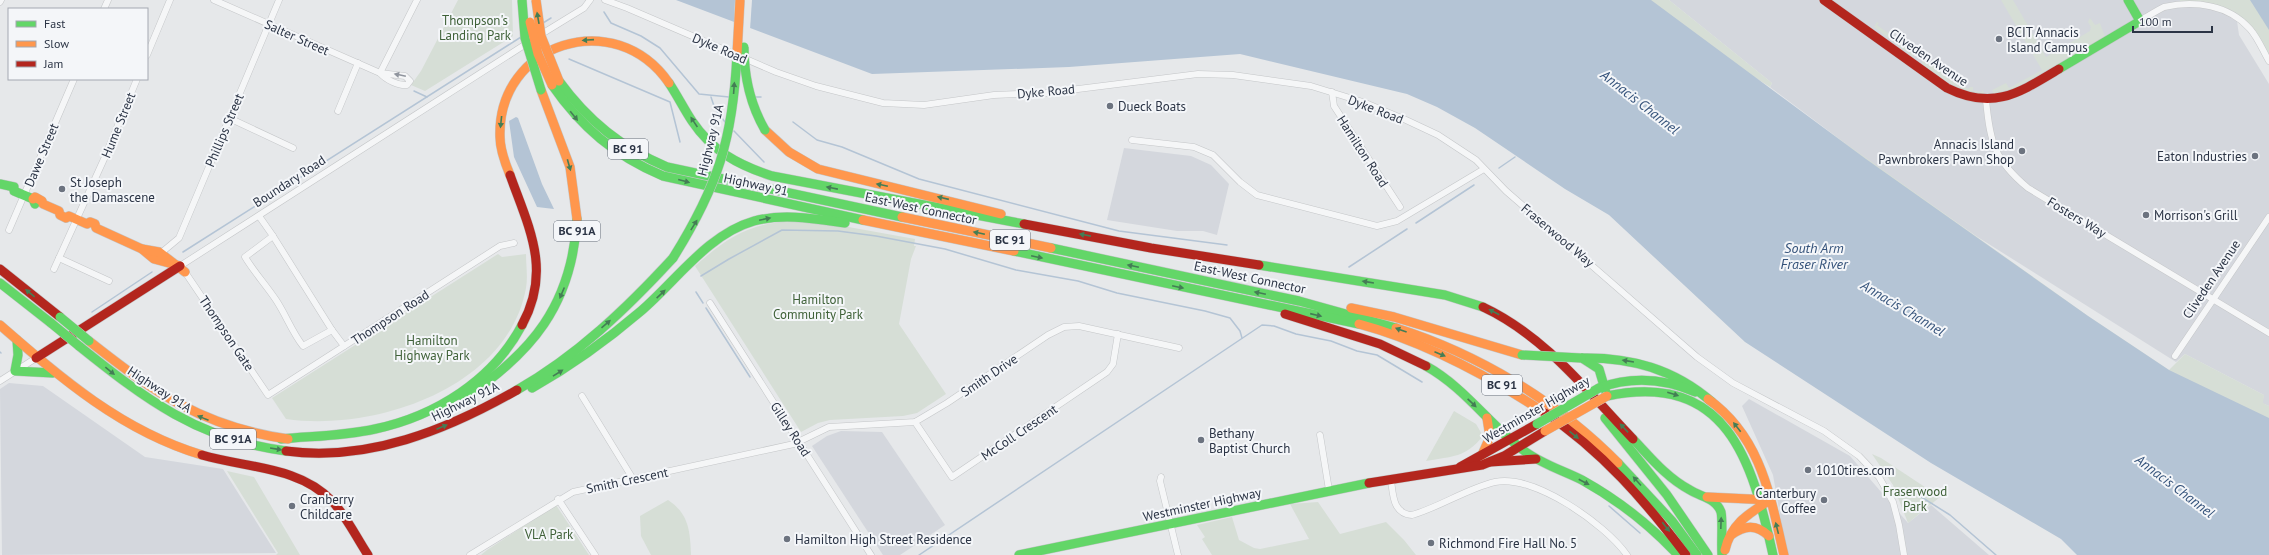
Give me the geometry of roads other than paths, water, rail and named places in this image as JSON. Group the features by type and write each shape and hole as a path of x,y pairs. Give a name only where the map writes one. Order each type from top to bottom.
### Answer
{"main road":[{"name":"Highway 91A","path":"0,269 150,388 186,410 241,431 281,439 303,441 346,439 380,434 438,414 484,388 516,361 551,317 564,291 572,263 577,235 577,208 573,179 565,152 541,90 525,38 522,0"},
{"name":"Highway 91","path":"527,0 533,36 556,83 587,118 607,136 629,150 667,167 721,180"},
{"name":"Highway 91","path":"536,0 541,36 564,104 598,141 618,155 643,168 688,183 958,240"},
{"name":"Highway 91A","path":"0,283 146,398 183,420 241,442 275,449 316,453 345,452 375,448 418,436 473,414 527,384 577,349 647,288 673,258 697,220 720,165 733,100 740,0"},
{"path":"746,0 743,60 745,81 752,106 766,130 782,148 795,158 818,169 846,178 972,205 1062,231"},
{"name":"Cliveden Avenue","path":"1824,0 1947,88 1966,97 1986,100 2002,98 2022,91 2140,21"},
{"path":"2128,0 2140,21"},
{"path":"281,439 370,430 410,419 466,390 496,364 509,348 520,332 533,301 536,264 534,245 506,167 500,138 503,108 515,82 526,67 551,49 573,42 601,40 620,44 641,53 669,81 708,141 727,156 757,171 870,196 1151,248 1445,295 1484,307 1527,333 1546,347 1661,469 1676,482 1714,501 1721,513 1720,540 1723,555"},
{"name":"East-West Connector","path":"721,180 1299,301 1374,320 1438,343 1510,380 1550,405 1609,453 1658,504 1697,555"},
{"path":"2,185 7,184 14,188 14,191 28,197 35,197 42,200 43,204 59,211 63,209 69,212 73,218 87,224 90,222 95,224 96,228 142,249 147,248 183,269"},
{"path":"473,414 490,410 519,396 582,358 657,298 717,242 738,227 771,218 811,219 958,240"},
{"name":"East-West Connector","path":"958,240 1369,327 1459,362 1523,397 1552,418 1605,461 1650,508 1686,555"},
{"path":"160,279 165,270 162,258"},
{"name":"Boundary Road","path":"36,358 160,279 183,269"},
{"path":"1299,301 1360,309 1389,316 1478,344 1522,355 1613,358 1656,368 1686,382 1702,392 1712,402"},
{"path":"1264,305 1302,321 1374,342 1413,357 1448,380 1486,416 1536,459 1570,474 1621,503 1645,522 1678,555"},
{"path":"0,325 53,373 105,412 152,437 207,456 286,474 306,482 322,492 333,503 368,555"},
{"path":"1527,333 1579,388 1629,447 1684,519 1708,555"},
{"path":"17,340 18,355 15,371 53,373"},
{"path":"1581,358 1599,369 1602,386 1608,396"},
{"name":"Westminster Highway","path":"1460,467 1512,439 1602,386 1633,379 1663,381 1678,385 1712,402 1732,420 1752,449 1759,464 1770,500 1784,555"},
{"name":"Westminster Highway","path":"1019,555 1040,553 1329,490 1460,467 1472,468 1490,462 1608,396 1633,390 1651,389 1675,394 1704,409 1726,428 1740,447 1750,466 1773,555"},
{"path":"1482,455 1490,446 1492,437 1486,416"},
{"path":"1490,462 1536,459"},
{"path":"1706,496 1760,502 1770,500"},
{"path":"1723,555 1728,537 1740,519 1760,502"},
{"path":"1728,537 1742,527 1748,526 1763,530 1769,536"}],"street":[{"path":"148,53 170,0"},
{"name":"Salter Street","path":"214,0 380,73 417,0"},
{"name":"Phillips Street","path":"162,258 179,238 278,0"},
{"name":"Boundary Road","path":"183,269 259,216 584,8 590,0"},
{"name":"Dyke Road","path":"605,0 776,72 816,86 883,103 924,105 994,95 1046,93 1198,74 1233,76 1311,86 1363,102 1438,135 1476,160 1484,169"},
{"name":"Cliveden Avenue","path":"2140,21 2165,7 2188,1 2212,4 2231,13 2251,30 2269,61"},
{"path":"338,111 358,64"},
{"name":"Dawe Street","path":"9,230 28,197 74,80"},
{"name":"Hume Street","path":"54,269 73,218 137,80"},
{"name":"Hamilton Road","path":"1332,92 1334,106 1400,207"},
{"name":"Fosters Way","path":"1986,100 1989,131 1993,146 2003,164 2028,188 2269,333"},
{"path":"229,118 292,148"},
{"path":"1132,140 1194,147 1213,155 1240,182 1257,195 1346,220 1377,226 1397,221 1484,169"},
{"name":"Fraserwood Way","path":"1484,169 1506,191 1697,357 1733,383 1824,431 1859,456 1879,477 1893,502 1899,525 1904,555"},
{"path":"259,216 332,330 344,346"},
{"name":"Cliveden Avenue","path":"2175,356 2269,217"},
{"path":"273,236 245,257 257,277 275,299 288,324 303,346 332,330"},
{"name":"Thompson Road","path":"268,395 500,246 514,243"},
{"path":"59,258 109,281"},
{"name":"Thompson Gate","path":"183,269 268,395"},
{"name":"Gilley Road","path":"710,303 872,555"},
{"name":"Smith Drive","path":"800,442 829,427 915,422 947,403 1056,330 1074,326 1179,348"},
{"name":"McColl Crescent","path":"915,422 952,477 1107,372 1112,364 1118,334"},
{"name":"Boundary Road","path":"0,381 36,358"},
{"path":"582,396 633,479"},
{"path":"1320,435 1329,490"},
{"name":"Smith Crescent","path":"470,555 558,499 573,492 800,442"},
{"path":"1161,477 1160,481 1178,555"},
{"path":"1391,480 1397,508 1404,515 1412,515 1496,482 1514,482 1530,486 1564,503 1595,522 1618,543 1627,555"},
{"path":"558,499 595,555"}],"water":[{"name":"South Arm Fraser River","path":"676,0 1651,0 1866,159 2088,316 2169,370 2269,418 2269,555 2077,555 2061,539 1931,463 1745,342 1609,215 1565,189 1475,128 1437,107 1407,94 1240,54 1069,67 872,74"},
{"path":"2250,0 2269,0 2269,30"},
{"path":"516,117 518,118 542,184 554,209 537,207 514,157 509,121"}],"waterway":[{"path":"604,12 611,23 641,36 660,48 699,94 729,97"},
{"path":"543,23 551,18"},
{"path":"183,252 521,37"},
{"path":"569,59 670,102 680,142"},
{"path":"414,91 427,97"},
{"path":"711,97 715,109 725,122"},
{"path":"755,97 761,97"},
{"path":"793,122 817,140 842,147 919,179 1119,231 1227,245"},
{"path":"734,131 764,162"},
{"path":"1499,168 1515,157"},
{"path":"1416,223 1474,185"},
{"path":"1349,267 1407,229"},
{"path":"701,276 782,230 838,231 876,236 945,249 1016,270 1078,281 1117,293 1205,311 1230,318 1240,331 1242,338"},
{"path":"92,312 152,272"},
{"path":"696,292 703,303"},
{"path":"706,308 750,377"},
{"path":"919,555 1262,325 1274,326 1296,334 1331,341 1357,351 1377,355 1422,382"},
{"path":"1915,493 1950,515 1996,555"},
{"path":"1609,506 1640,533"}],"place":[{"name":"BCIT Annacis Island Campus","path":"1999,39"},
{"name":"Dueck Boats","path":"1110,106"},
{"name":"Annacis Island Pawnbrokers Pawn Shop","path":"2022,151"},
{"name":"Eaton Industries","path":"2255,156"},
{"name":"St Joseph the Damascene","path":"62,189"},
{"name":"Morrison's Grill","path":"2146,215"},
{"name":"Bethany Baptist Church","path":"1201,440"},
{"name":"1010tires.com","path":"1808,470"},
{"name":"Canterbury Coffee","path":"1824,500"},
{"name":"Cranberry Childcare","path":"292,506"},
{"name":"Hamilton High Street Residence","path":"787,539"},
{"name":"Richmond Fire Hall No. 5","path":"1431,543"}],"park label":[{"name":"Thompson's Landing Park","path":"475,28"},
{"name":"Hamilton Community Park","path":"818,306"},
{"name":"Hamilton Highway Park","path":"432,348"},
{"name":"Fraserwood Park","path":"1915,498"},
{"name":"VLA Park","path":"549,534"}],"water label":[{"name":"Annacis Channel","path":"1640,102"},
{"name":"Annacis Channel","path":"1903,308"},
{"name":"Annacis Channel","path":"2175,486"}]}
